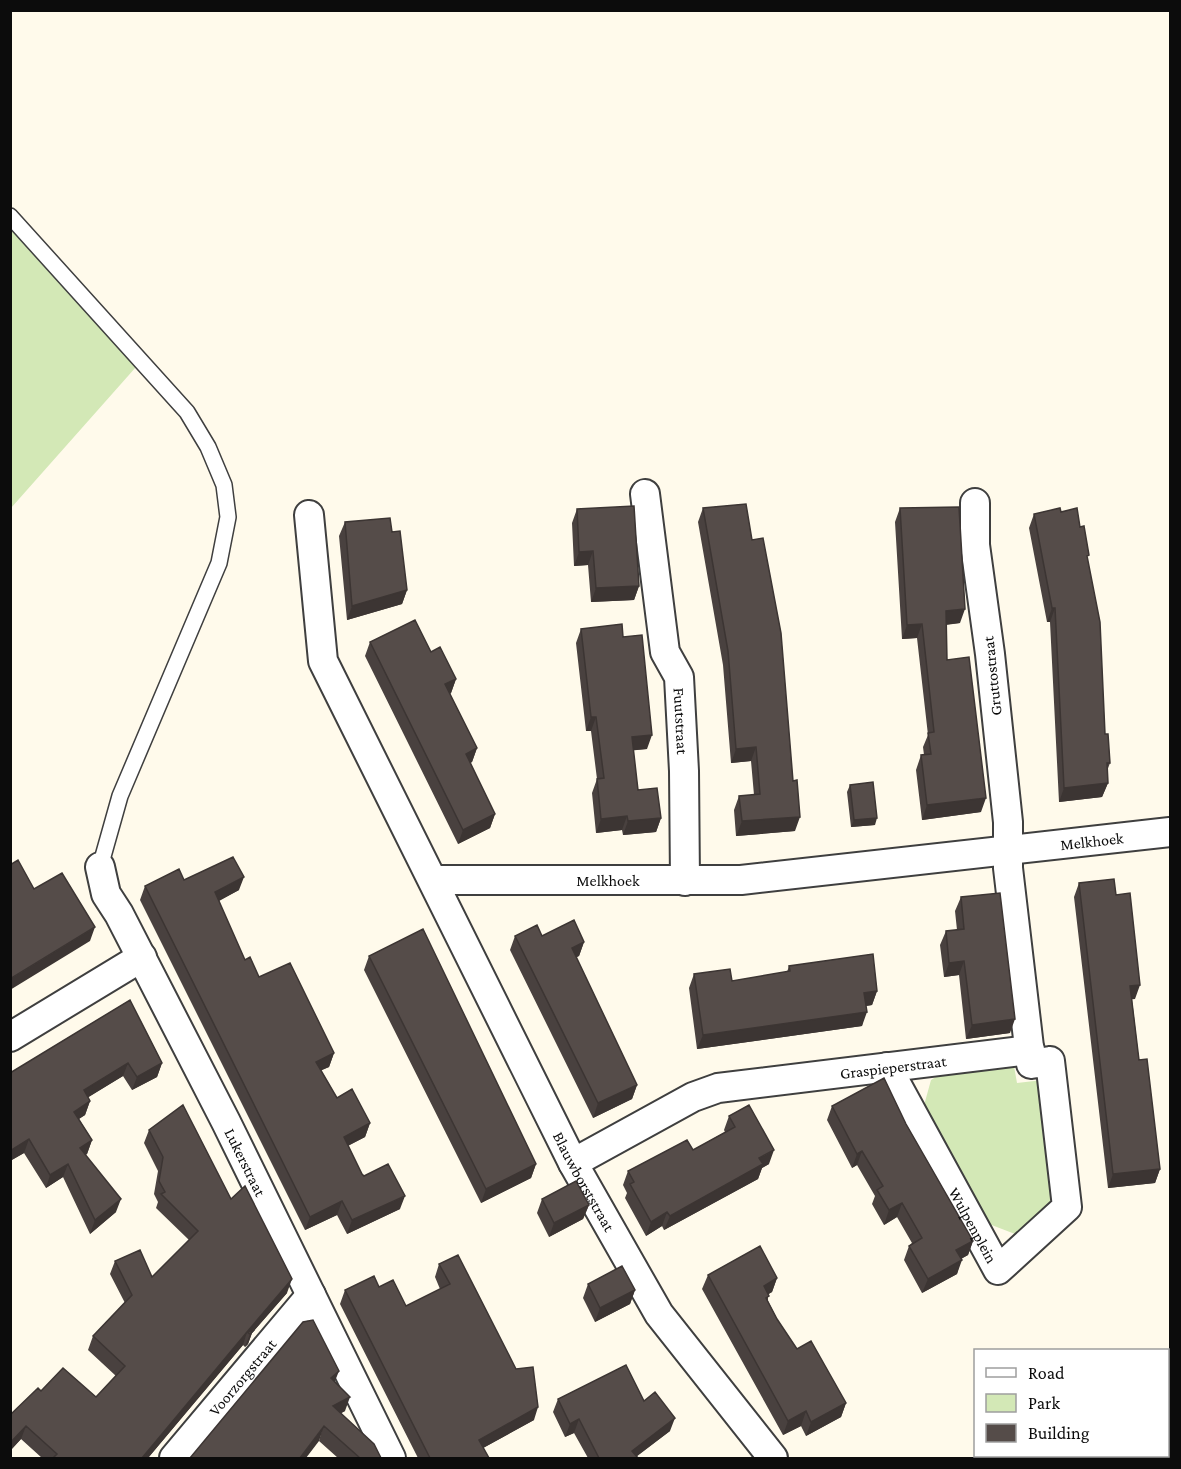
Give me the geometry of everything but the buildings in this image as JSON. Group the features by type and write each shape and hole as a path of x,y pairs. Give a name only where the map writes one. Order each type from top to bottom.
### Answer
{"street":[{"name":"Fuutstraat","path":"645,494 665,652 679,677 684,771 685,881"},
{"name":"Gruttostraat","path":"975,503 975,545 990,654 1008,822 1008,850"},
{"path":"309,515 323,661 434,880"},
{"name":"Melkhoek","path":"434,880 741,880 1170,832"},
{"path":"1008,850 1030,1050"},
{"name":"Lukerstraat","path":"100,867 106,894 142,957 391,1458"},
{"name":"Blauwborststraat","path":"434,880 573,1163 659,1314 773,1458"},
{"path":"10,1037 142,957"},
{"name":"Wulpenplein","path":"887,1067 998,1270 1067,1207 1050,1061 1031,1064 1030,1050"},
{"name":"Graspieperstraat","path":"573,1163 693,1097 718,1088 1030,1050"},
{"name":"Voorzorgstraat","path":"174,1458 311,1295"}],"lane":[{"path":"10,216 187,412 208,447 224,485 228,517 219,563 120,796 100,867"}],"green space":[{"path":"11,230 136,367 11,508"},
{"path":"1014,1066 1017,1083 1043,1080 1056,1199 1026,1231 1015,1234 989,1224 979,1217 923,1109 931,1080 939,1075"}]}
